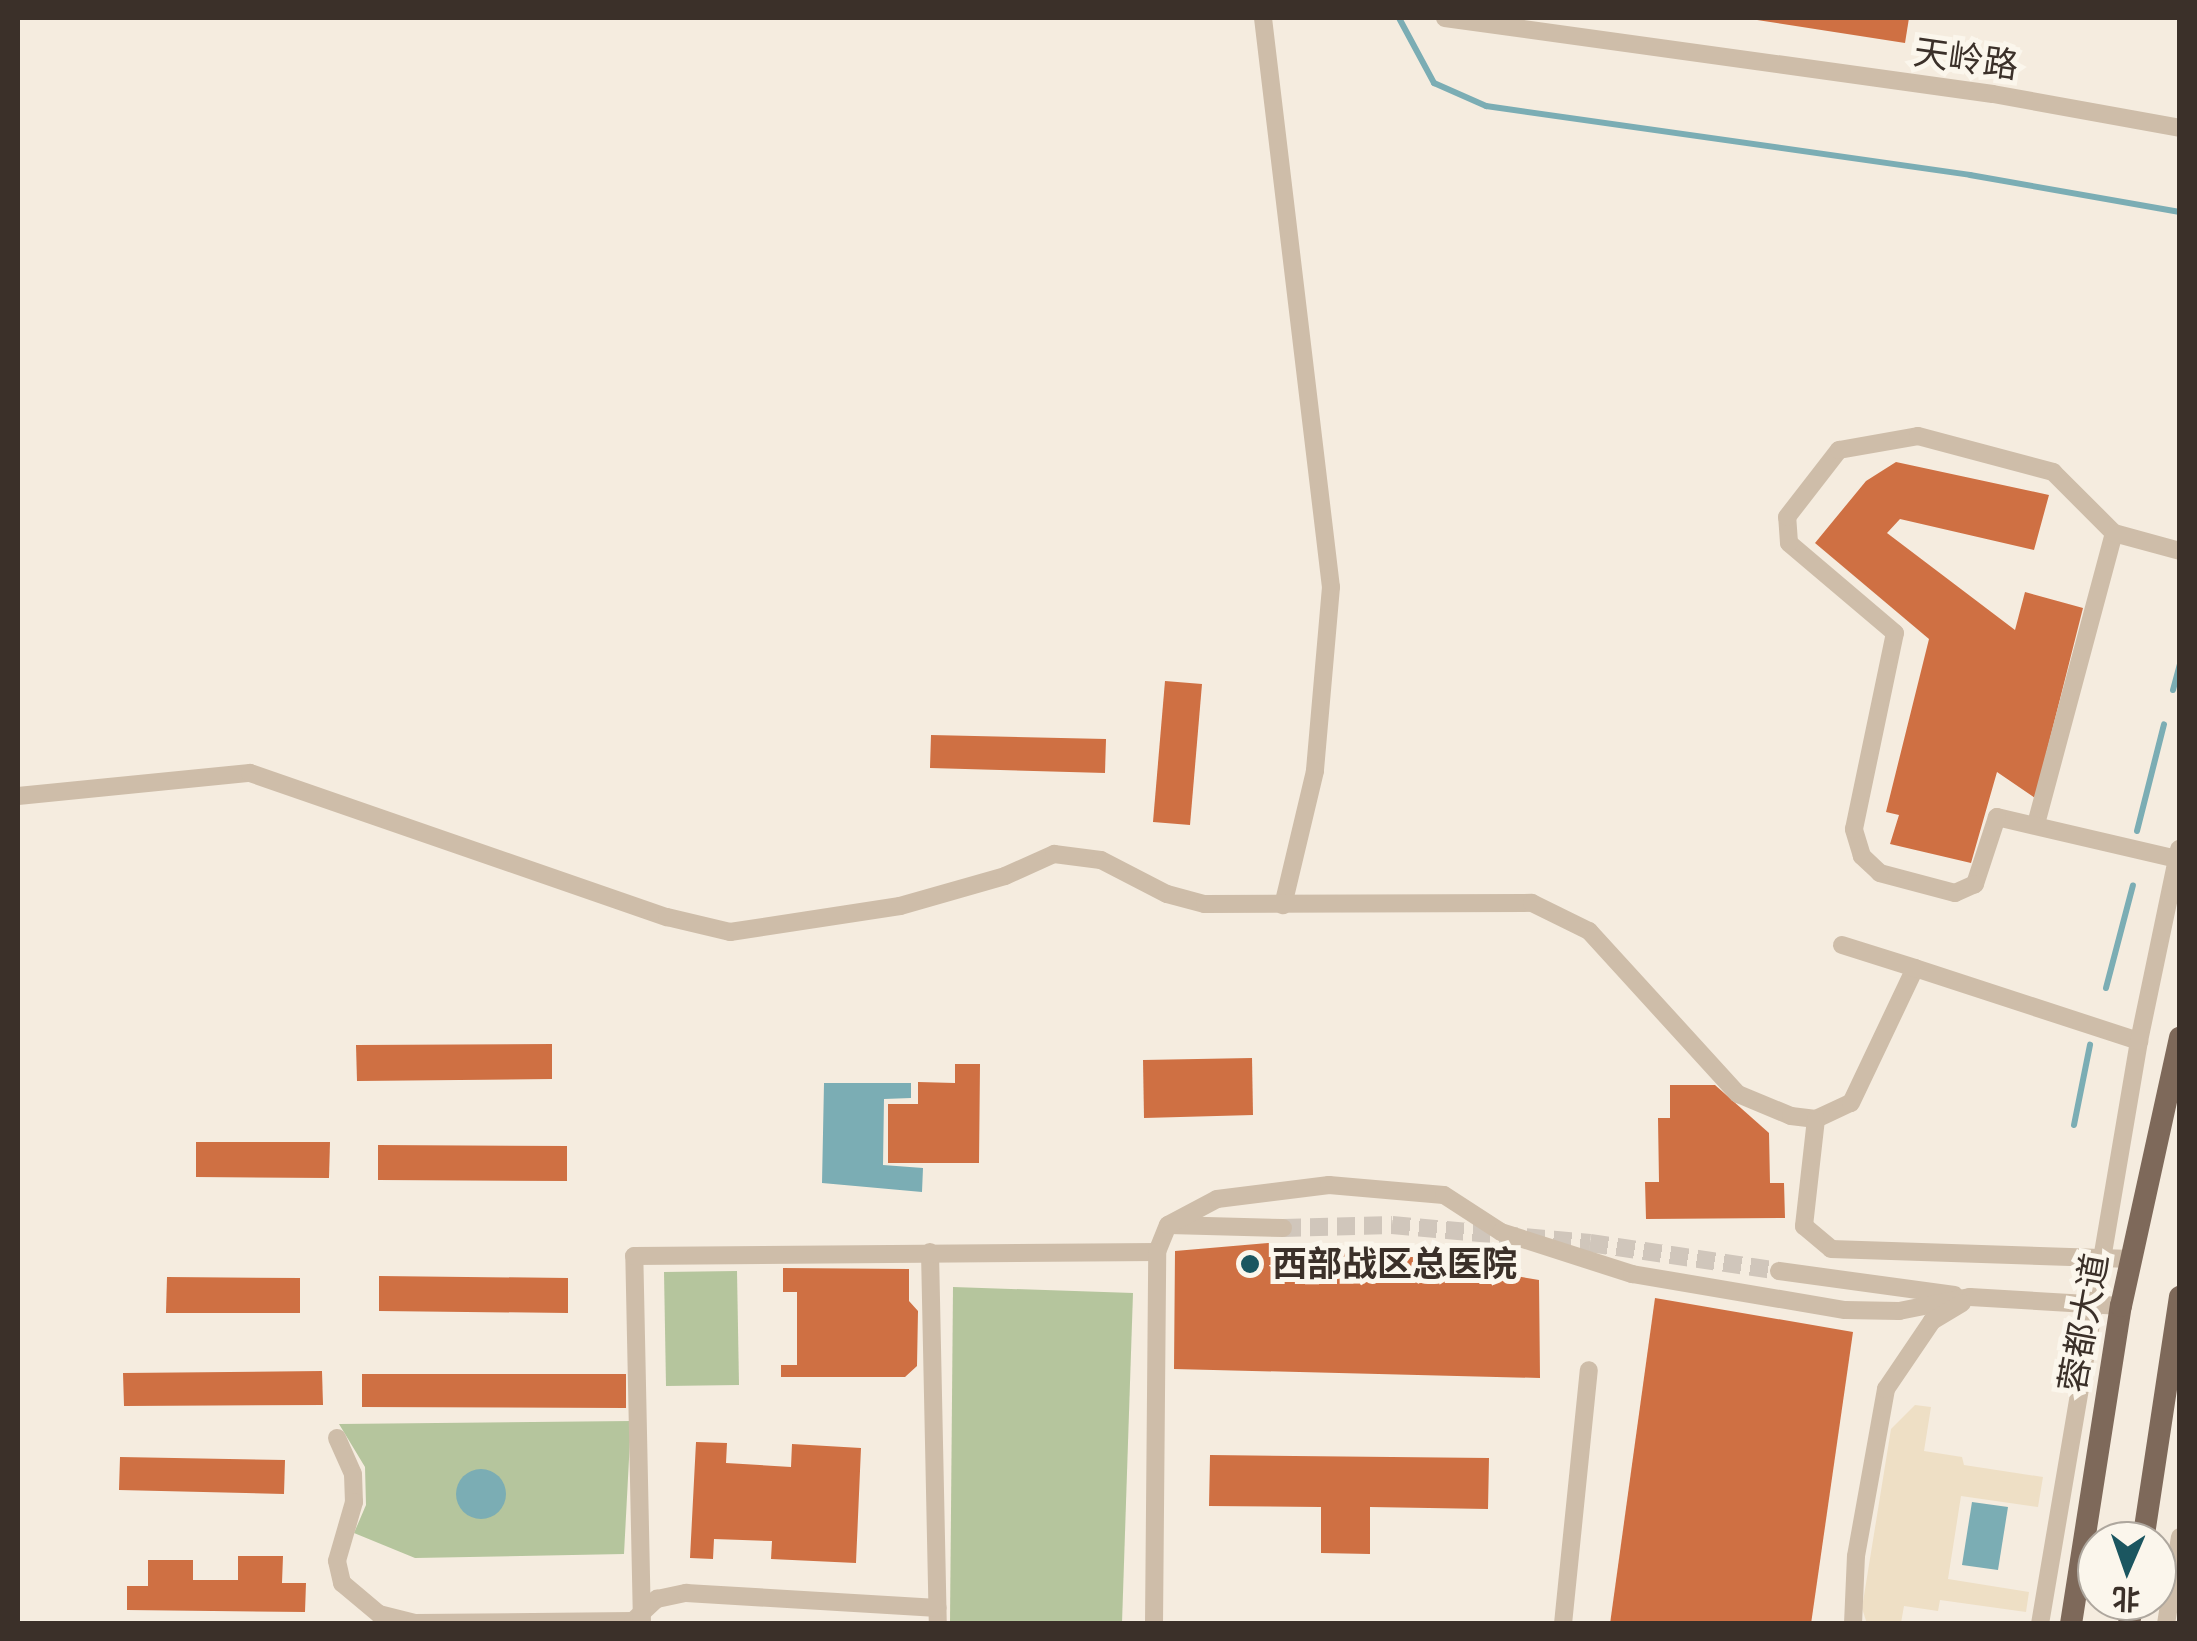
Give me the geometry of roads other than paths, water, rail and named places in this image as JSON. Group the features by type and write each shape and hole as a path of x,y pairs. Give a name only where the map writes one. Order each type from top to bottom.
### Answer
{"main road":[{"name":"蓉都大道","path":"2071,1624 2121,1306 2180,1037"},
{"path":"2146,1521 2180,1297"}],"street":[{"path":"1263,18 1331,587 1315,771 1283,906"},
{"name":"天岭路","path":"1445,18 1618,47 1993,94 2180,128"},
{"path":"2040,1624 2140,1040 2178,854 1997,817 1975,884 1955,893 1880,873 1862,856 1854,829 1895,633 1789,543 1788,517 1839,450 1918,436 2053,472 2114,533 2180,551"},
{"path":"2036,824 2114,533"},
{"path":"18,796 250,773 667,917 730,932 900,906 1004,876 1054,854 1101,860 1167,894 1205,904 1532,903 1588,931 1738,1094 1790,1116 1816,1119 1851,1103 1915,968"},
{"path":"1842,946 2140,1040"},
{"path":"1816,1119 1804,1226 1831,1249 2131,1259"},
{"path":"1154,1624 1157,1252 1168,1225 1217,1199 1329,1185 1444,1195 1501,1232 1632,1274 1845,1310 1900,1311 1970,1298"},
{"path":"1168,1225 1284,1228"},
{"path":"337,1438 353,1474 354,1502 337,1561 342,1584 378,1614 435,1622 633,1621 642,1618 657,1599 686,1593 938,1616 930,1252"},
{"path":"642,1618 634,1256 1157,1252"},
{"path":"1779,1271 1970,1298 2121,1306"},
{"path":"1852,1624 1856,1556 1886,1389 1918,1338 1970,1298"},
{"path":"1563,1624 1589,1370"},
{"path":"2166,1624 2180,1537"}],"water":[{"path":"824,1083 911,1083 911,1098 884,1099 883,1165 923,1168 922,1192 822,1183"},
{"path":"481,1469 499,1476 506,1494 499,1512 481,1519 463,1512 456,1494 463,1476"},
{"path":"1972,1502 2008,1507 1998,1570 1962,1565"}],"waterway":[{"path":"1399,18 1434,83 1486,106 1970,175 2180,212"},
{"path":"2173,690 2180,663"},
{"path":"2137,831 2164,724"},
{"path":"2106,988 2133,885"},
{"path":"2074,1125 2090,1045"}],"tunnel":[{"path":"1283,1228 1392,1225 1590,1243 1779,1271"}],"place":[{"name":"西部战区总医院","path":"1250,1264"}]}
